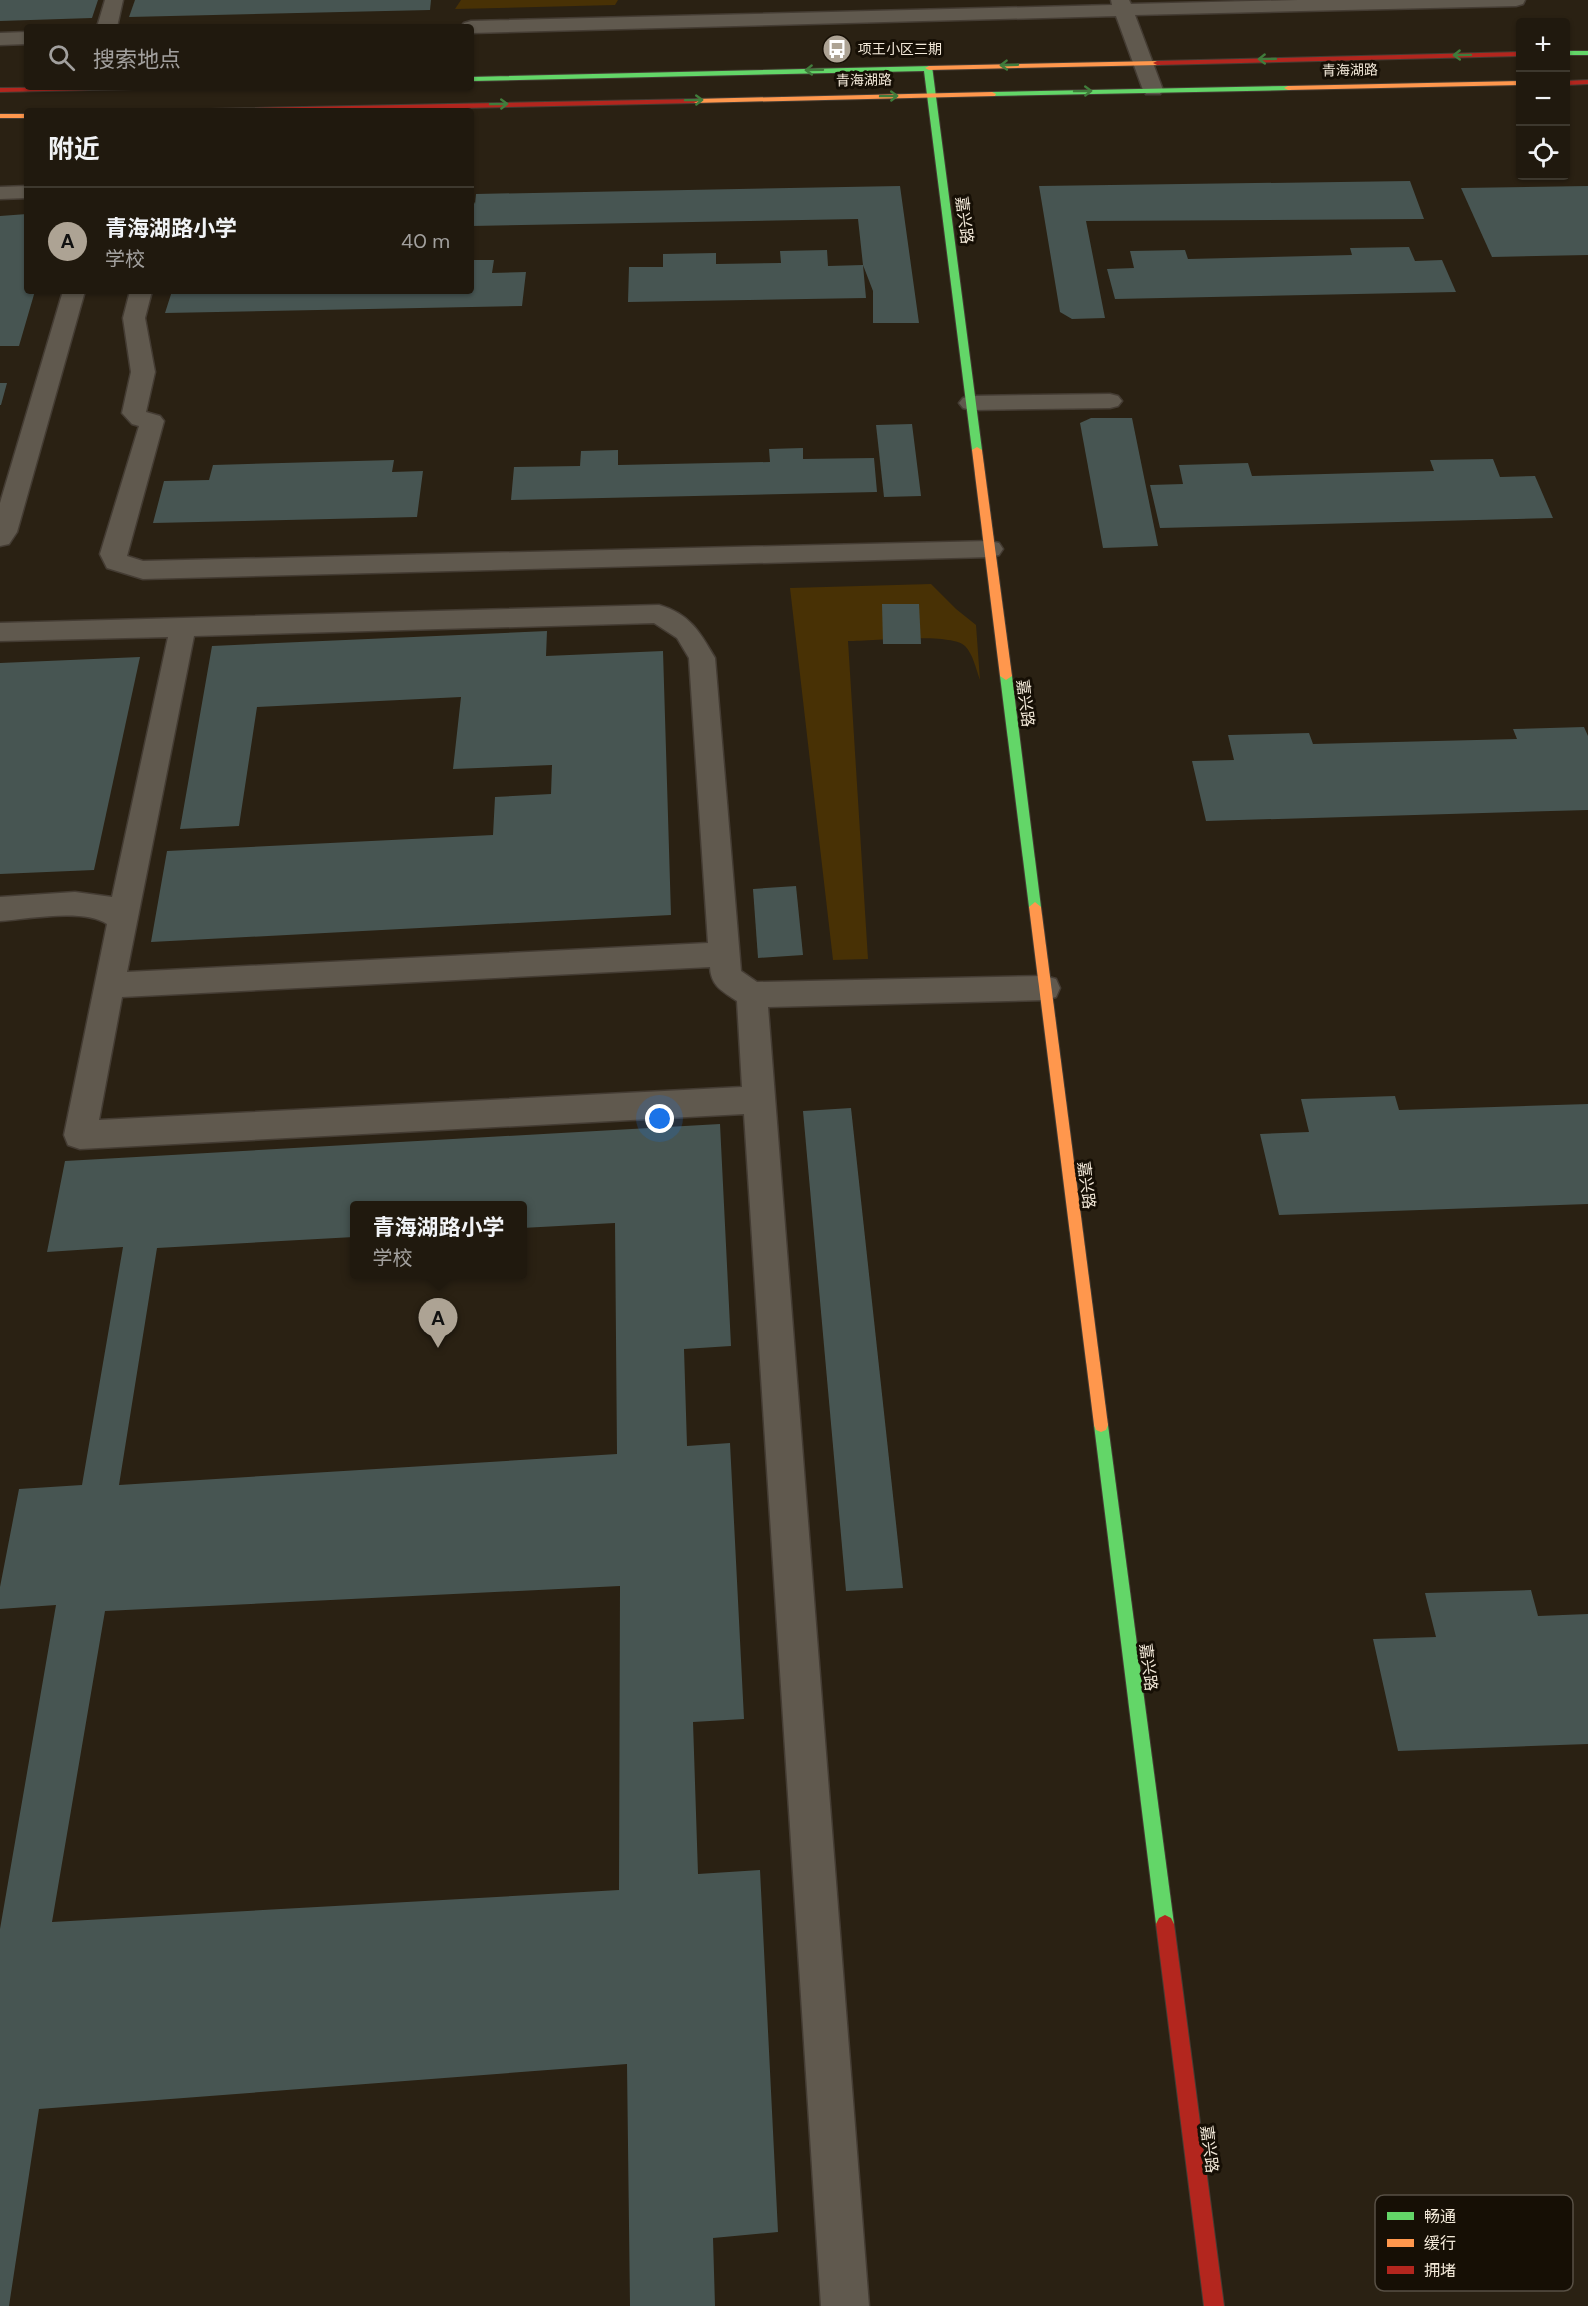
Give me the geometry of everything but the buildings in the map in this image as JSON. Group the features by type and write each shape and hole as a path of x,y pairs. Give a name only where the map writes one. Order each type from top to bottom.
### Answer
{"main road":[{"path":"1570,53 1588,52"},
{"name":"青海湖路","path":"474,79 1516,54"},
{"name":"嘉兴路","path":"928,68 1214,2306"},
{"path":"1570,83 1588,82"},
{"name":"青海湖路","path":"345,108 1516,83"},
{"path":"0,90 24,89"},
{"path":"0,116 24,116"}],"lane":[{"path":"108,24 114,0"},
{"path":"474,27 1122,6 1516,0"},
{"path":"1122,6 1153,90"},
{"path":"0,39 24,38"},
{"path":"0,193 24,192"},
{"path":"0,538 4,532 73,294"},
{"path":"140,294 134,318 142,372 135,412 140,419 152,421 113,554 116,562 126,567 143,570 990,549"},
{"path":"971,403 1110,401"},
{"path":"0,632 659,614 687,632 702,658 726,977 752,995 1045,988"},
{"path":"183,627 80,1135 760,1100"},
{"path":"0,909 75,904 104,906 123,920"},
{"path":"109,985 724,954"},
{"path":"752,995 844,2306"}],"shaded area":[{"path":"461,0 618,0 615,5 455,9"},
{"path":"931,584 976,625 980,680 970,653 965,646 957,642 928,638 848,641 868,959 833,960 790,588"}],"traffic: fast":[{"path":"1570,53 1588,53"},
{"path":"928,68 977,450"},
{"path":"474,79 929,68"},
{"path":"992,94 1288,88"},
{"path":"1006,676 1035,907"},
{"path":"1101,1425 1165,1924"}],"traffic: slow":[{"path":"929,68 1157,63"},
{"path":"1288,88 1516,83"},
{"path":"694,101 992,94"},
{"path":"0,116 24,116"},
{"path":"977,450 1006,676"},
{"path":"1035,907 1101,1425"}],"traffic: jam":[{"path":"1157,63 1516,54"},
{"path":"1570,83 1588,82"},
{"path":"0,90 24,89"},
{"path":"354,108 694,101"},
{"path":"1165,1924 1214,2306"}],"place":[{"name":"项王小区三期","path":"837,49"},
{"name":"青海湖路小学","path":"438,1348"}]}
